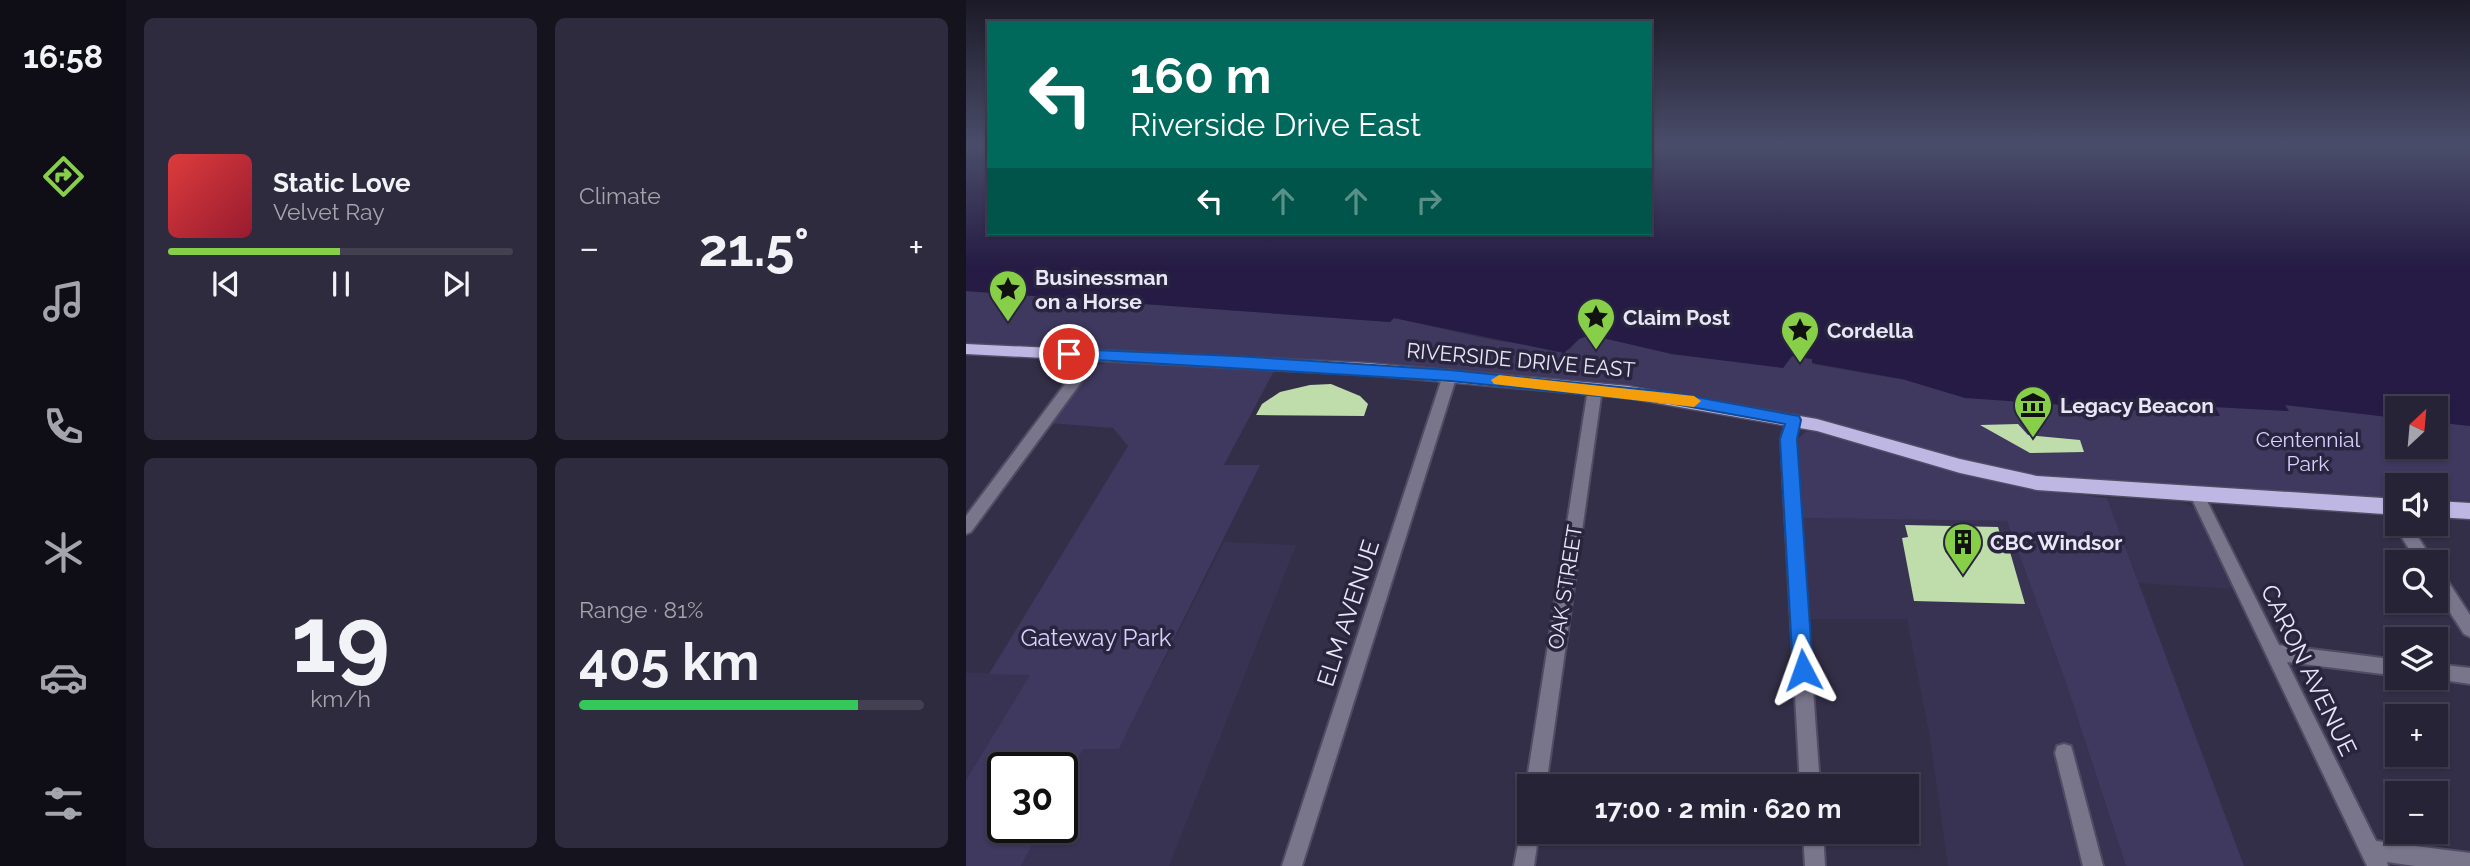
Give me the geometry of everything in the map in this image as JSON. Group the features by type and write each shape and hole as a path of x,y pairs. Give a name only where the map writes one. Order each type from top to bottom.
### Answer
{"main road":[{"name":"RIVERSIDE DRIVE EAST","path":"966,349 1450,375 1595,389 1703,403 1794,420 1983,472 2036,483 2385,509"},
{"path":"2448,510 2470,511"}],"street":[{"path":"966,528 1094,355"},
{"name":"ELM AVENUE","path":"1292,866 1450,375"},
{"name":"OAK STREET","path":"1538,774 1595,389"},
{"path":"1794,420 1788,439 1809,774"},
{"name":"CARON AVENUE","path":"2197,495 2374,858"},
{"path":"2448,595 2470,629"},
{"path":"2274,652 2385,666"},
{"path":"2448,673 2470,676"},
{"path":"2064,753 2094,866"},
{"path":"1524,866 1527,844"},
{"path":"1814,844 1815,866"},
{"path":"2374,858 2470,863"}],"shaded area":[{"path":"966,186 987,186 987,235 1652,235 1652,186 2470,186 2470,426 2448,423 2448,396 2385,396 2385,417 2285,405 2289,411 2215,407 2220,416 1965,398 1902,379 1812,363 1812,359 1792,356 1783,368 1672,354 1590,335 1579,339 1564,353 1394,318 1390,322 966,291"},
{"path":"2107,498 2179,502 2189,505 2197,511 2235,589 2139,583"},
{"path":"1801,518 2007,521 2066,683 2126,866 1948,866 1929,732 1907,619 1809,619"},
{"path":"1224,542 1296,545 1169,866 1021,866 1033,843 1078,843 1078,758 1083,749 1119,749"},
{"path":"966,673 1031,674 966,780"}],"green space":[{"name":"Centennial Park","path":"966,291 1390,322 1394,318 1493,340 1569,350 1579,339 1590,335 1672,354 1783,368 1791,356 1813,359 1813,364 1964,389 2168,413 2219,416 2214,407 2288,411 2284,405 2385,417 2385,459 2448,459 2448,423 2470,426 2470,501 2448,500 2448,473 2385,473 2385,497 2100,483 2030,474 1969,461 1824,420 1640,386 1348,361 966,345"},
{"name":"Gateway Park","path":"1108,362 1275,369 1224,465 1260,465 1119,749 1083,749 1078,758 1078,752 987,752 987,843 1033,843 1021,866 966,866 966,780 1030,675 989,674 1128,446 1113,428 1049,423 1091,367"},
{"path":"1812,431 1995,480 2107,498 2244,866 2126,866 2066,683 2007,521 1801,518 1796,441 1805,432"}],"building":[{"path":"1331,384 1360,396 1368,404 1364,416 1256,415 1262,404 1280,392 1310,385"},
{"name":"Legacy Beacon","path":"2018,424 2028,435 2080,440 2084,452 2030,453 1980,425"},
{"name":"CBC Windsor","path":"1905,525 1998,527 2001,537 2006,538 2025,604 1914,601 1902,538 1908,537"}],"slow traffic":[{"path":"1499,380 1694,401"}],"place":[{"name":"Businessman on a Horse","path":"1008,323"},
{"name":"Claim Post","path":"1596,351"},
{"name":"Cordella","path":"1800,364"},
{"name":"Legacy Beacon","path":"2033,439"},
{"name":"CBC Windsor","path":"1963,576"}],"route":[{"path":"1069,354 1236,361 1450,375 1669,397 1794,420 1788,439 1803,670"}]}
